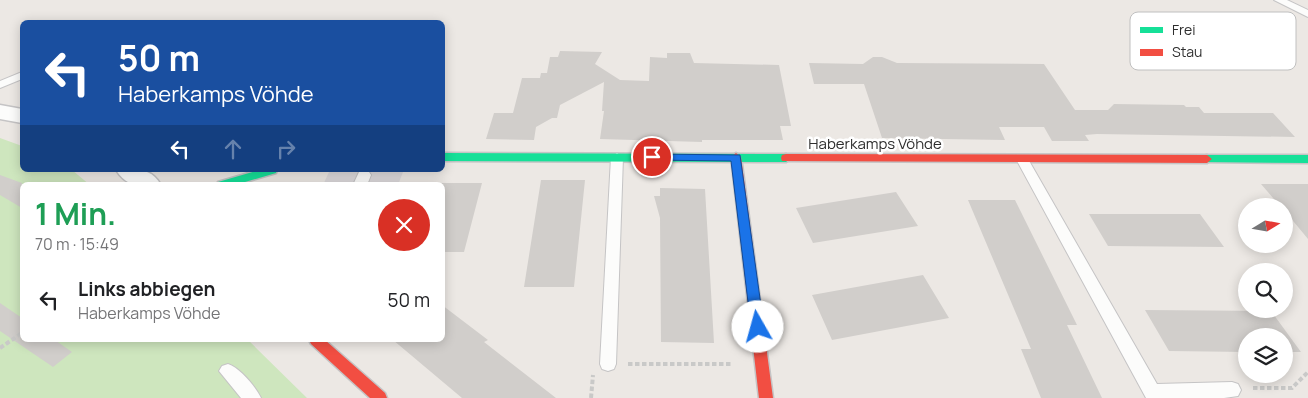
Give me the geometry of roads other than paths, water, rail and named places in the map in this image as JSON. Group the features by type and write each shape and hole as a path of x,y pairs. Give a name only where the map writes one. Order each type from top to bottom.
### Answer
{"street":[{"path":"0,112 20,116"},
{"name":"Haberkamps Vöhde","path":"445,157 1308,159"},
{"path":"736,158 766,398"},
{"path":"132,172 144,182"},
{"path":"232,182 265,172"},
{"path":"318,342 380,398"}],"lane":[{"path":"1279,0 1308,14"},
{"path":"0,85 20,77"},
{"path":"608,364 617,157"},
{"path":"1022,159 1154,395 1232,390"},
{"path":"228,371 252,398"}]}
